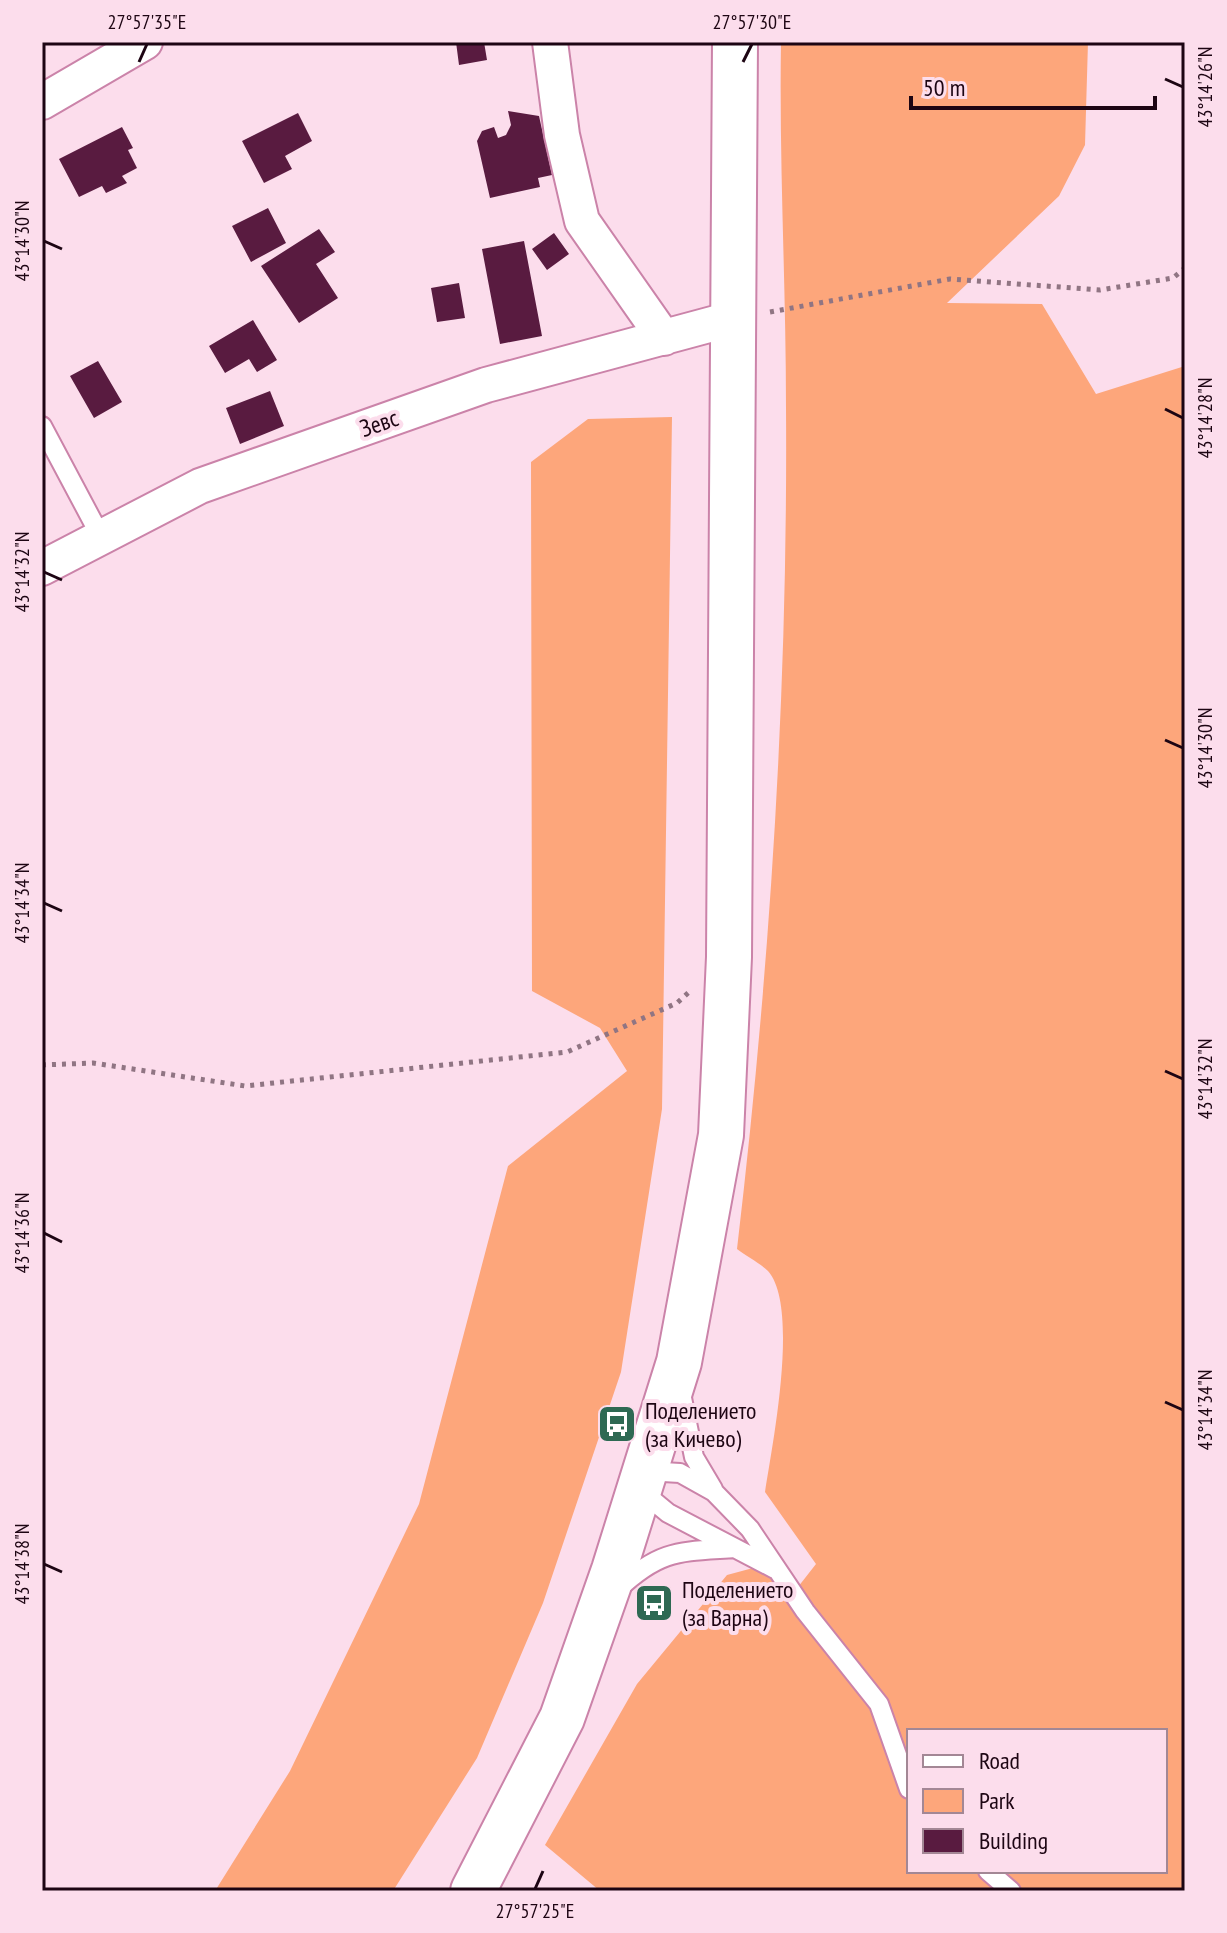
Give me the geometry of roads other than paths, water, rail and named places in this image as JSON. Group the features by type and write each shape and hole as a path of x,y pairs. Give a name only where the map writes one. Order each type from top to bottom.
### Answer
{"street":[{"path":"42,102 145,42"},
{"path":"550,42 562,135 582,221 664,338"},
{"path":"473,1891 562,1718 598,1617 679,1362 721,1135 729,957 735,42"},
{"name":"Зевс","path":"42,568 200,486 486,385 731,319"}],"lane":[{"path":"42,426 101,537"},
{"path":"679,1362 683,1417 694,1457 714,1492 750,1529 805,1611 879,1704 907,1783"},
{"path":"714,1492 680,1473 642,1480 668,1513 777,1570"},
{"path":"598,1617 619,1587 653,1560 684,1552 735,1548"},
{"path":"990,1873 1011,1891"}],"place":[{"name":"Поделението (за Кичево)","path":"617,1424"},
{"name":"Поделението (за Варна)","path":"654,1603"}]}
